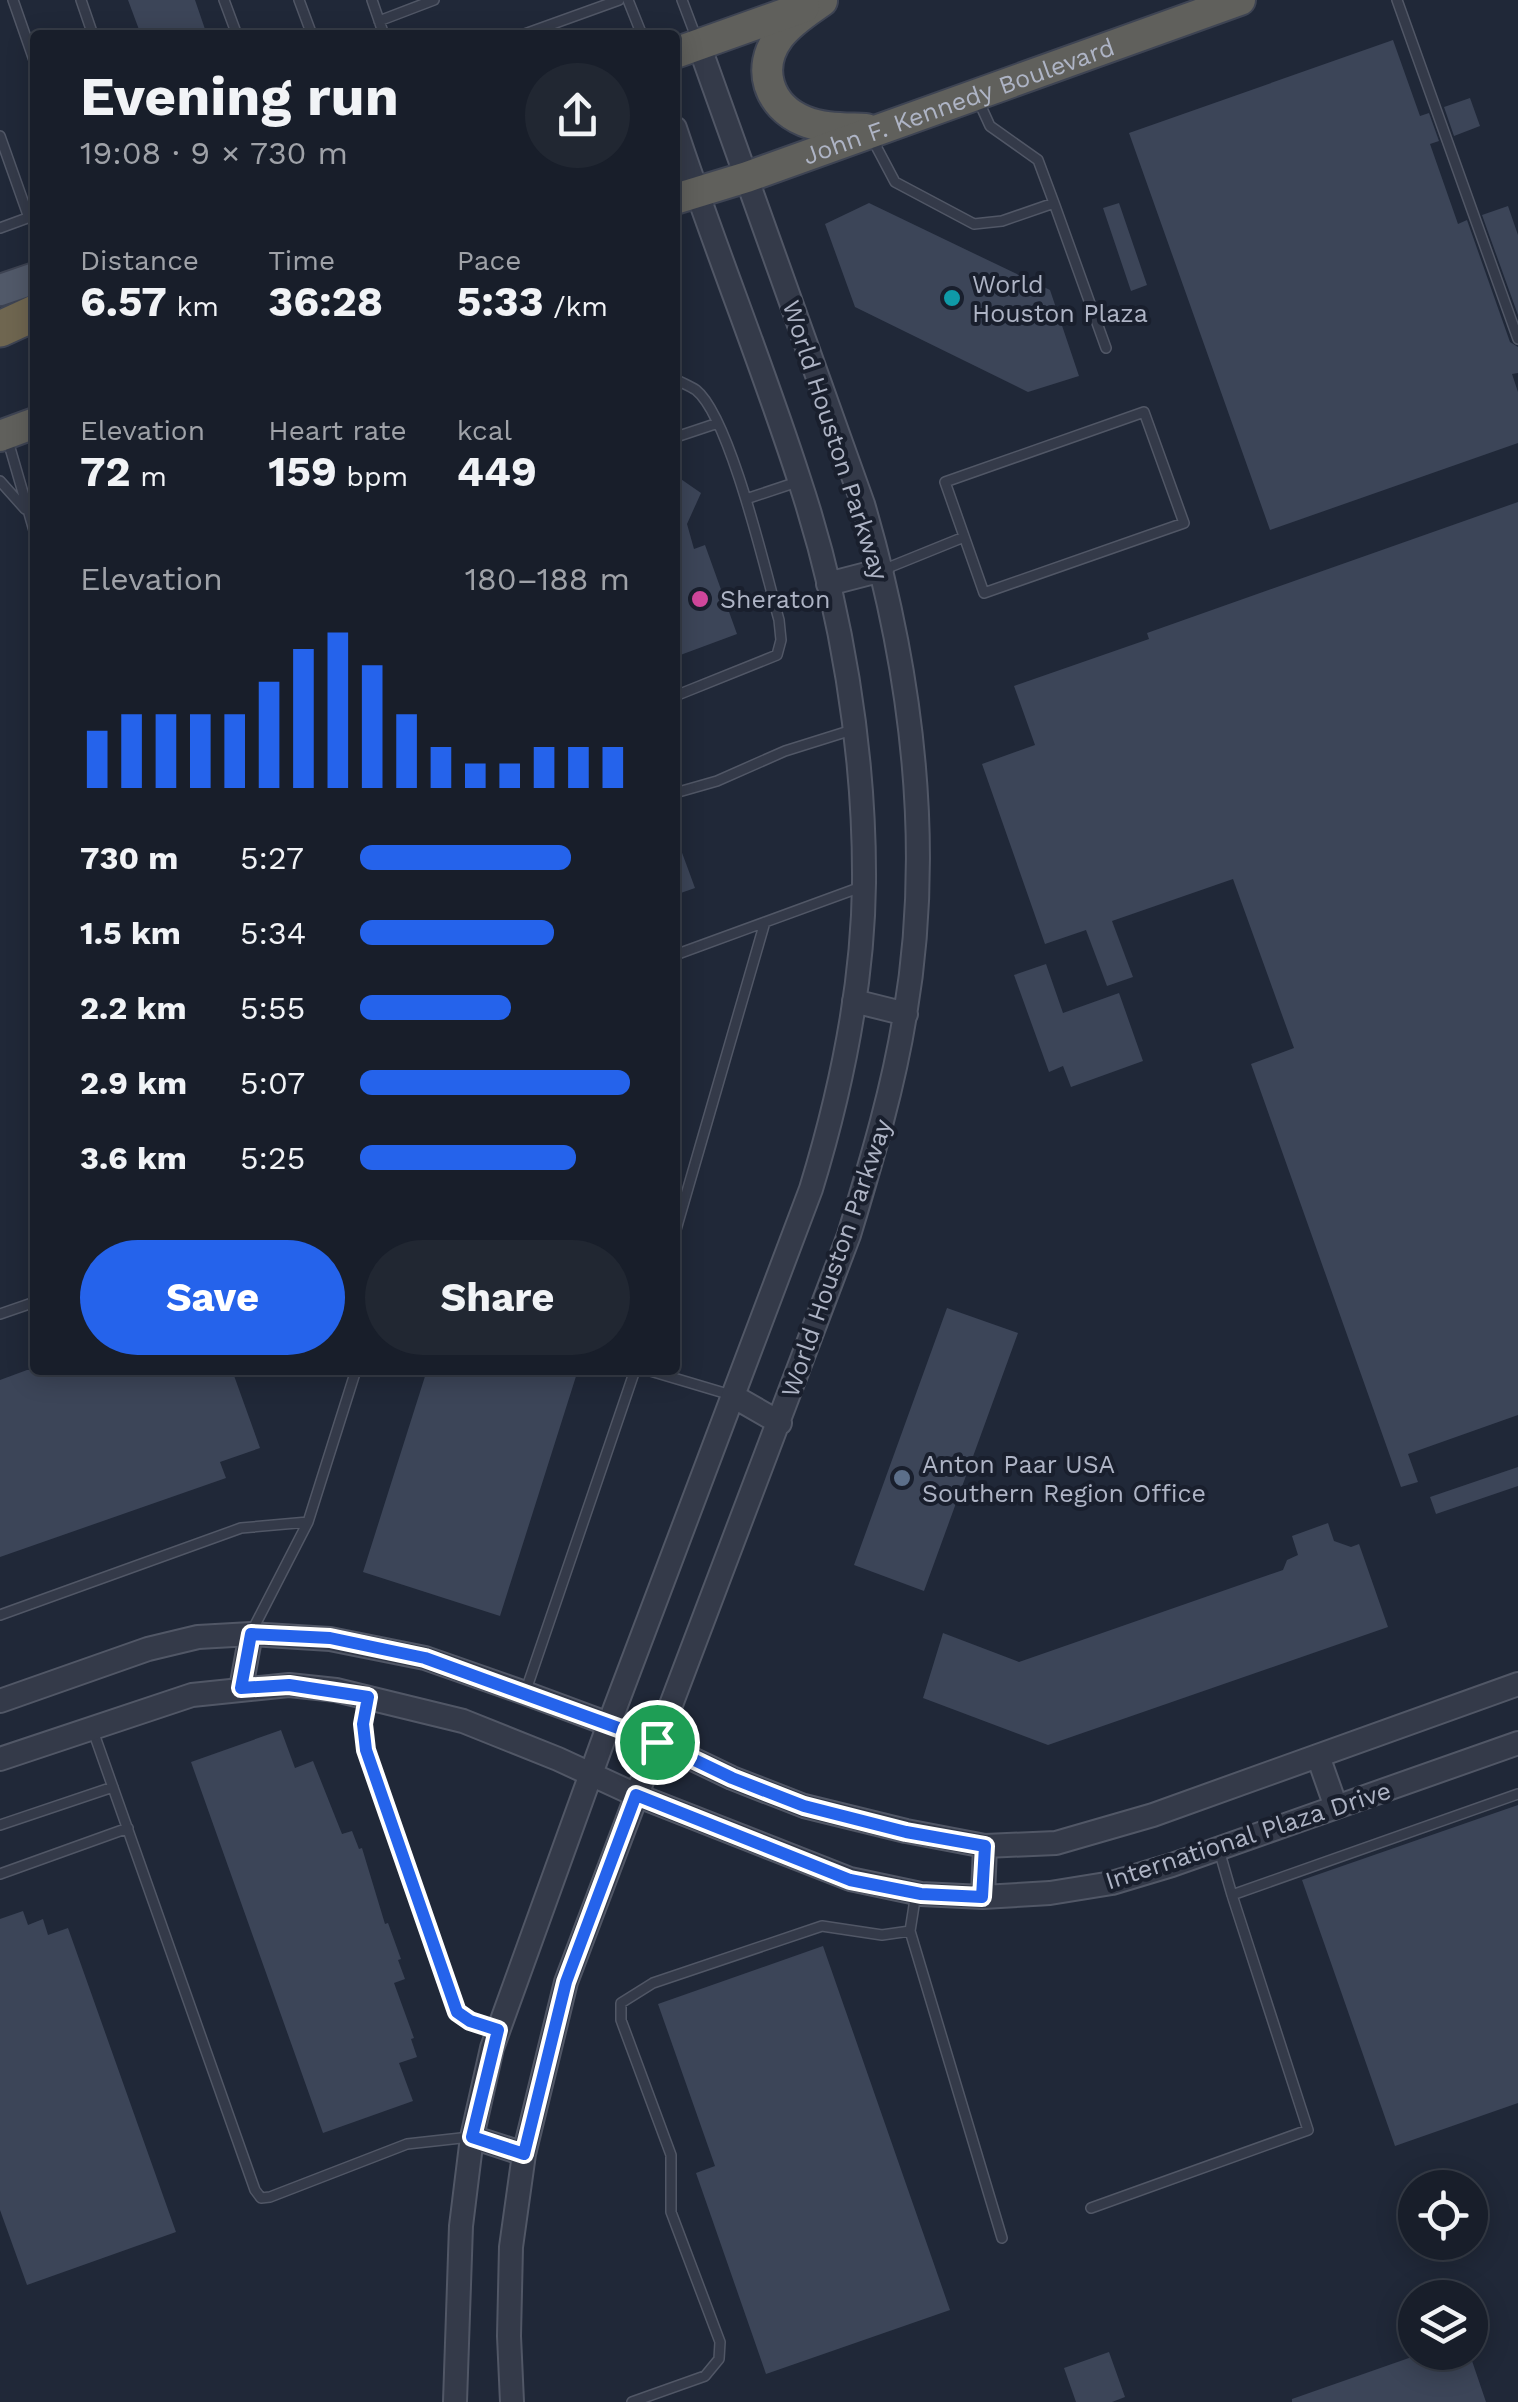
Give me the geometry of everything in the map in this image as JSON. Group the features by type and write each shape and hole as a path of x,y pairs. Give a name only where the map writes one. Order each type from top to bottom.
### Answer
{"highway":[{"path":"687,49 823,0"},
{"path":"823,0 779,37 766,72 773,95 790,114 806,122 878,130"},
{"name":"John F. Kennedy Boulevard","path":"686,195 747,177 1240,0"},
{"path":"0,329 30,315"}],"main road":[{"path":"0,290 30,280"}],"street":[{"name":"World Houston Parkway","path":"512,2402 512,2247 524,2154 566,1982 849,1235 882,1127 906,1014 918,872 908,711 882,570 863,504 747,177 687,49"},
{"name":"World Houston Parkway","path":"455,2402 461,2226 472,2137 498,2030 811,1189 834,1112 854,1002 864,886 854,730 828,584 800,481 686,195 680,158"},
{"path":"828,584 882,570"},
{"path":"854,1002 906,1014"},
{"path":"733,1396 780,1423"},
{"path":"241,1688 251,1634"},
{"name":"International Plaza Drive","path":"0,1701 148,1649 198,1637 251,1634 330,1638 425,1658 526,1693 657,1742 732,1778 804,1806 906,1832 985,1846 1056,1843 1153,1815 1518,1684"},
{"name":"International Plaza Drive","path":"0,1759 192,1696 289,1685 368,1697 463,1721 850,1880 916,1893 982,1897 1050,1893 1112,1883 1518,1742"},
{"path":"1318,1756 1336,1807"},
{"path":"982,1897 985,1846"},
{"path":"472,2137 524,2154"}],"lane":[{"path":"12,0 30,49"},
{"path":"82,0 92,30"},
{"path":"224,0 234,30"},
{"path":"299,0 310,30"},
{"path":"372,0 382,30"},
{"path":"379,21 434,0"},
{"path":"536,30 618,0"},
{"path":"628,0 640,30"},
{"path":"682,0 687,49"},
{"path":"1397,0 1518,339"},
{"path":"976,94 990,126 1038,160 1106,348"},
{"path":"878,130 877,148 895,182 974,224 1002,220 1054,203"},
{"path":"0,136 30,212"},
{"path":"0,228 30,218"},
{"path":"680,382 698,391 718,424 746,499 781,640 777,655 680,694"},
{"path":"1144,412 1184,523 984,593 964,538 945,482 1144,412"},
{"path":"680,436 718,424"},
{"path":"14,431 30,521"},
{"path":"0,481 26,511"},
{"path":"746,499 800,481"},
{"path":"882,570 964,538"},
{"path":"680,792 717,781 785,751 854,730"},
{"path":"680,952 864,886"},
{"path":"680,1216 765,922"},
{"path":"0,1314 30,1304"},
{"path":"251,1634 308,1522 354,1375"},
{"path":"526,1693 633,1375"},
{"path":"664,1375 733,1396"},
{"path":"0,1615 241,1528 308,1522"},
{"path":"368,1697 363,1724 366,1750 457,2012 470,2021 498,2030"},
{"path":"92,1728 254,2190 261,2198 406,2144 472,2137"},
{"path":"0,1824 113,1787"},
{"path":"1232,1895 1518,1794"},
{"path":"0,1874 128,1828"},
{"path":"1091,2208 1308,2130 1218,1849"},
{"path":"916,1893 910,1930 1002,2238"},
{"path":"632,2402 705,2376 720,2359 720,2342 671,2212 671,2155 621,2020 621,2003 653,1983 822,1926 882,1934 910,1930"}],"building":[{"path":"128,0 195,0 205,30 139,30"},
{"path":"1393,40 1420,116 1429,113 1439,141 1430,144 1458,224 1467,220 1510,342 1518,347 1518,373 1512,374 1518,392 1518,443 1270,530 1129,133"},
{"path":"1470,98 1480,126 1454,136 1444,107"},
{"name":"World Houston Plaza","path":"869,203 1050,290 1079,376 1028,392 855,307 825,224"},
{"path":"1119,203 1147,285 1131,291 1103,208"},
{"path":"1508,206 1518,235 1518,315 1482,215"},
{"name":"Sheraton","path":"680,478 701,493 687,524 694,549 705,545 737,634 680,655"},
{"path":"1518,502 1518,1415 1408,1454 1418,1482 1401,1487 1251,1064 1294,1048 1233,879 1112,921 1133,977 1107,986 1086,930 1045,944 982,764 1035,745 1014,686 1149,639 1147,633"},
{"path":"680,847 695,888 680,893"},
{"path":"1046,964 1063,1013 1119,993 1143,1061 1071,1087 1063,1066 1049,1072 1014,975"},
{"path":"947,1308 1018,1333 924,1591 854,1565"},
{"path":"27,1370 30,1375 234,1375 260,1448 220,1462 226,1478 0,1557 0,1380"},
{"path":"425,1375 576,1375 500,1616 363,1572"},
{"path":"1518,1467 1518,1486 1436,1514 1430,1497"},
{"path":"1328,1523 1334,1541 1351,1547 1359,1544 1388,1627 1048,1745 923,1698 943,1633 1019,1662 1283,1570 1287,1560 1298,1555 1292,1536"},
{"path":"281,1730 295,1768 313,1761 342,1834 352,1831 359,1849 362,1848 385,1924 388,1923 401,1959 398,1960 405,1979 394,1983 417,2057 399,2063 413,2101 323,2133 191,1762"},
{"path":"1518,1805 1518,2103 1395,2146 1302,1880"},
{"path":"23,1911 28,1925 43,1919 48,1935 68,1928 176,2232 27,2285 0,2210 0,1919"},
{"path":"823,1946 950,2310 766,2374 696,2173 715,2166 658,2004"},
{"path":"1109,2352 1125,2397 1112,2402 1076,2402 1064,2368"},
{"path":"1398,2362 1398,2370 1475,2370 1486,2402 1292,2402"}],"place":[{"name":"World Houston Plaza","path":"952,298"},
{"name":"Sheraton","path":"700,599"},
{"name":"Anton Paar USA Southern Region Office","path":"902,1478"}],"route":[{"path":"251,1634 330,1638 425,1658 657,1742 732,1778 804,1806 906,1832 985,1846 982,1897 921,1894 850,1880 636,1795 566,1982 524,2154 472,2137 498,2030 470,2021 457,2012 366,1750 363,1724 368,1697 289,1685 241,1688 251,1634"}]}
